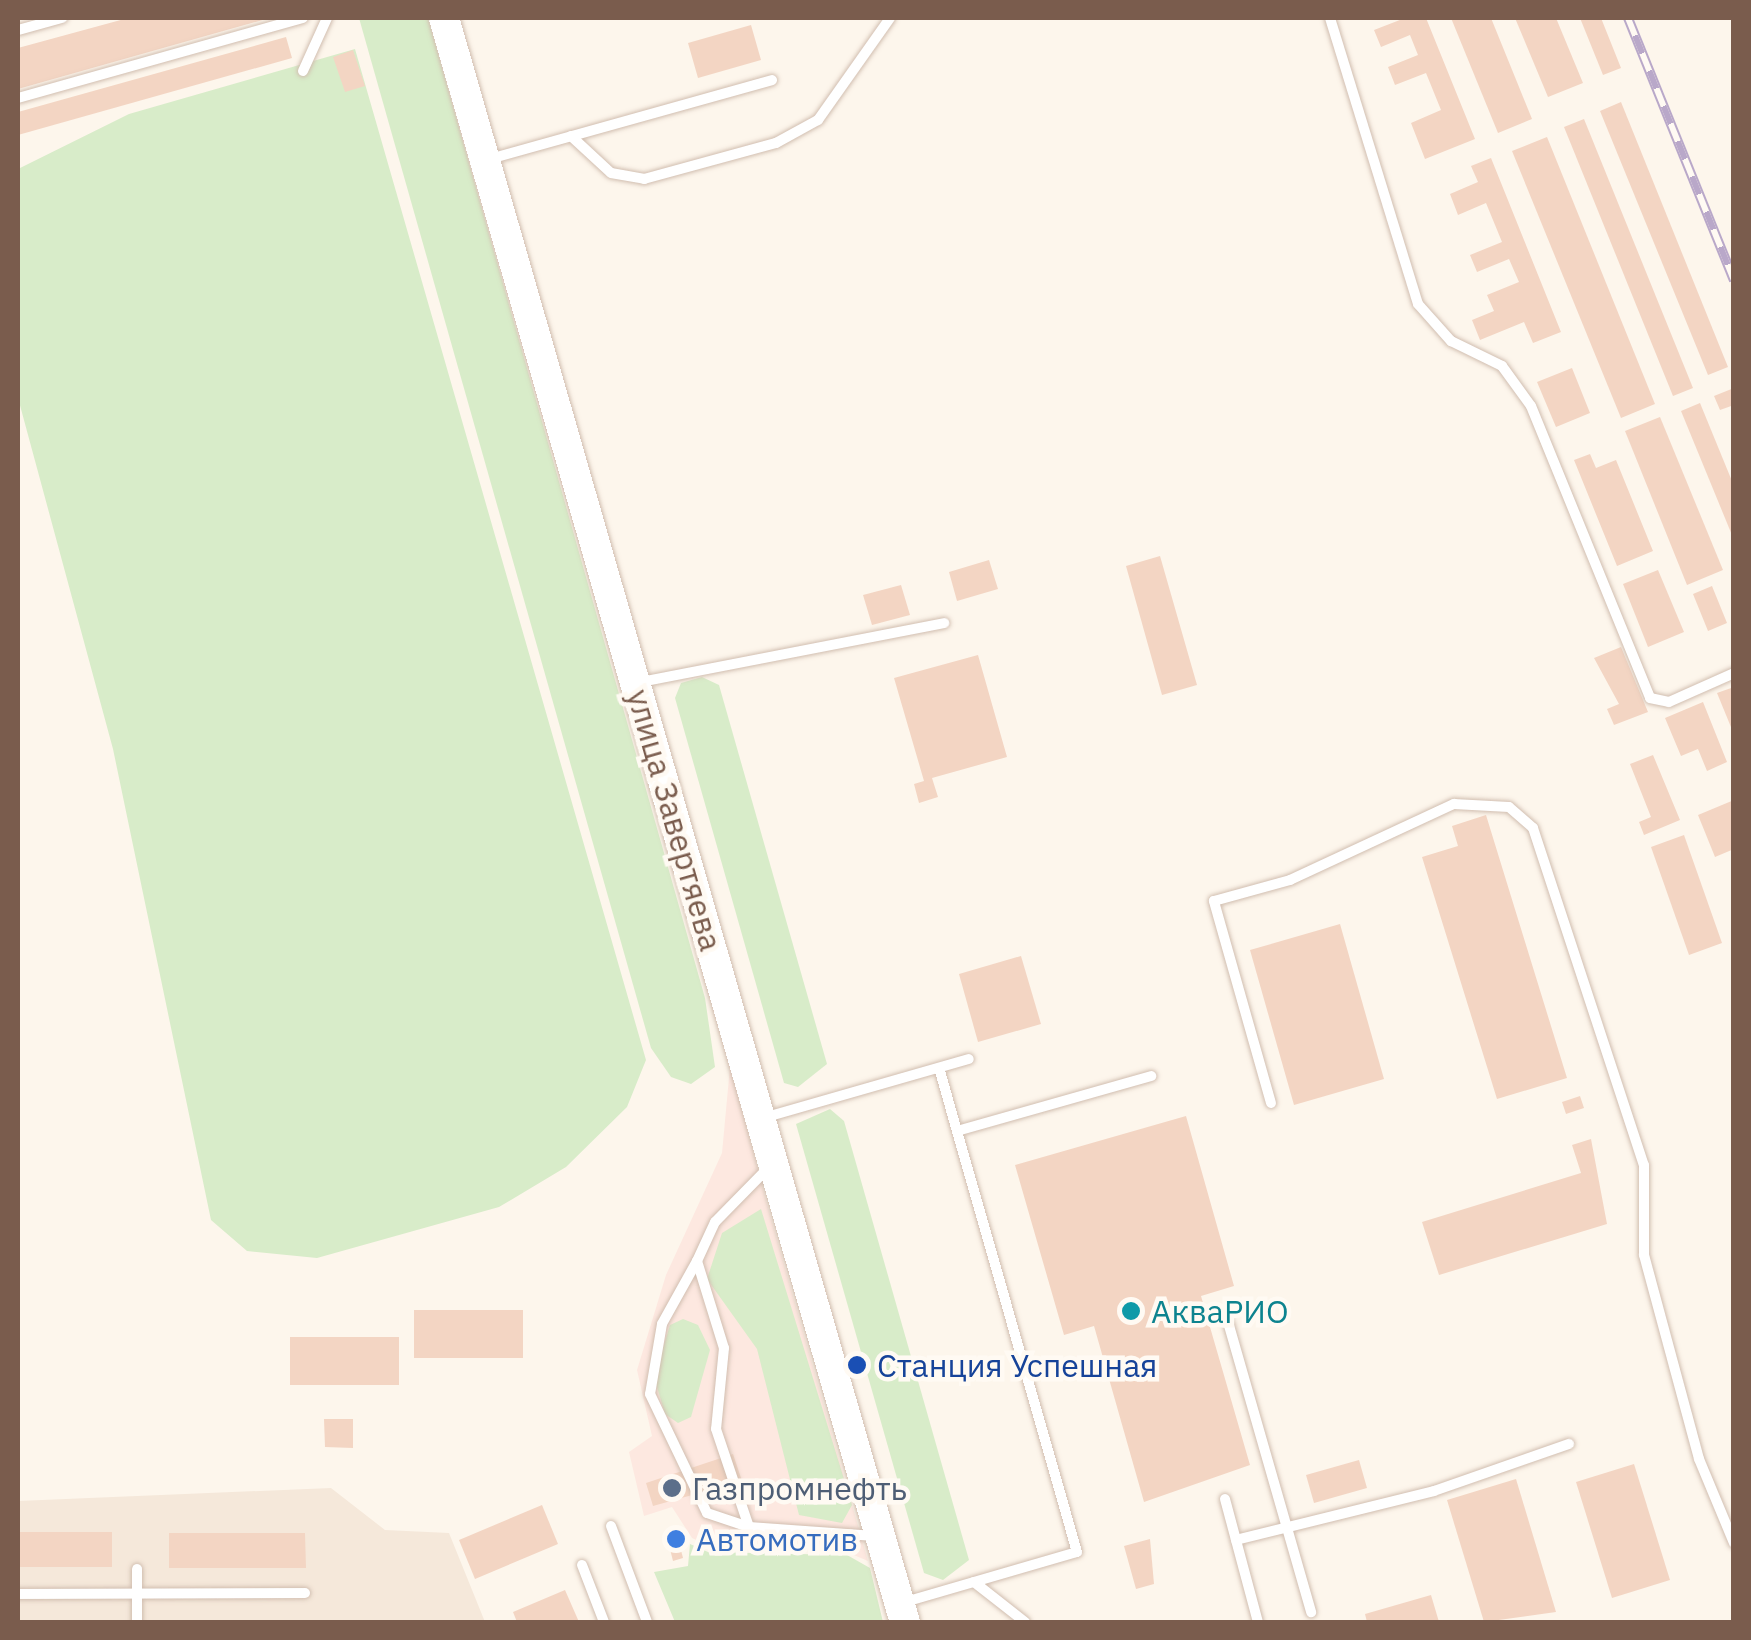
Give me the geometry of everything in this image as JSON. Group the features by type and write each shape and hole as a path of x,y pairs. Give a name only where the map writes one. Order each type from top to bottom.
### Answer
{"main road":[{"name":"улица Завертяева","path":"444,18 902,1613"}],"lane":[{"path":"18,30 62,18"},
{"path":"18,98 303,18"},
{"path":"303,71 328,18"},
{"path":"571,136 612,173 644,180 776,143 818,120 890,18"},
{"path":"1330,18 1418,304 1451,341 1502,366 1531,406 1650,698 1669,702 1734,672"},
{"path":"485,160 772,80"},
{"path":"635,683 944,623"},
{"path":"1271,1103 1214,901 1290,880 1454,804 1510,806 1533,828 1644,1165 1644,1254 1699,1459 1734,1543"},
{"path":"762,1118 969,1060"},
{"path":"902,1613 974,1582 1078,1552 939,1068"},
{"path":"957,1131 1151,1076"},
{"path":"774,1162 715,1222 662,1324 650,1394 707,1513 749,1527 880,1536"},
{"path":"697,1260 724,1348 716,1429 749,1527"},
{"path":"1228,1322 1310,1612"},
{"path":"1236,1540 1570,1444"},
{"path":"1225,1499 1258,1622"},
{"path":"611,1526 647,1622"},
{"path":"582,1564 604,1622"},
{"path":"137,1569 138,1622"},
{"path":"974,1582 1025,1622"},
{"path":"18,1594 306,1593"}],"shaded area":[{"path":"730,1067 868,1561 830,1545 716,1549 692,1538 672,1507 644,1516 629,1452 652,1436 637,1370 666,1275 722,1153"},
{"path":"331,1488 385,1530 449,1533 485,1622 18,1622 18,1501"}],"green space":[{"path":"359,18 428,18 705,998 715,1067 691,1084 671,1077 651,1048"},
{"path":"355,49 646,1060 627,1107 566,1167 499,1207 317,1258 247,1251 211,1220 113,749 18,398 18,169 129,114"},
{"path":"702,677 719,685 827,1064 798,1087 784,1083 675,698 681,683"},
{"path":"830,1109 844,1121 969,1560 943,1580 924,1573 796,1124"},
{"path":"761,1209 852,1505 842,1523 799,1515 757,1349 707,1279 722,1233"},
{"path":"683,1319 698,1325 710,1350 691,1417 678,1423 665,1414 654,1377 670,1325"},
{"path":"690,1544 708,1552 847,1555 870,1568 883,1622 675,1622 654,1572 688,1566"}],"building":[{"path":"128,18 266,19 18,89 18,48"},
{"path":"1405,18 1426,18 1475,139 1425,159 1411,123 1441,110 1426,73 1395,85 1388,67 1418,55 1410,35 1381,47 1374,30"},
{"path":"1451,18 1491,18 1532,119 1498,133"},
{"path":"1515,18 1556,18 1583,83 1548,97"},
{"path":"1580,18 1601,18 1621,68 1603,75"},
{"path":"751,25 761,60 698,78 688,43"},
{"path":"286,37 292,58 18,135 18,112"},
{"path":"353,50 365,86 345,92 333,57"},
{"path":"1621,102 1728,367 1708,375 1600,111"},
{"path":"1584,119 1693,388 1673,396 1564,127"},
{"path":"1547,137 1655,404 1621,418 1512,151"},
{"path":"1491,158 1561,332 1533,343 1524,322 1480,340 1472,320 1494,311 1487,295 1519,282 1509,259 1477,272 1470,255 1502,242 1486,203 1458,215 1450,194 1478,182 1471,166"},
{"path":"1572,368 1590,413 1556,427 1537,382"},
{"path":"1734,388 1734,405 1720,410 1714,396"},
{"path":"1700,403 1734,486 1734,540 1681,411"},
{"path":"1660,417 1723,570 1687,585 1625,431"},
{"path":"1590,454 1596,468 1616,460 1653,551 1617,566 1574,460"},
{"path":"1160,556 1197,685 1162,695 1126,566"},
{"path":"989,560 998,589 957,601 949,572"},
{"path":"1658,570 1684,632 1648,647 1623,584"},
{"path":"901,585 910,615 872,625 863,595"},
{"path":"1712,586 1727,623 1708,631 1693,594"},
{"path":"1621,647 1648,712 1614,725 1607,709 1619,704 1594,658"},
{"path":"978,655 1007,757 932,778 938,797 919,803 914,784 924,781 894,678"},
{"path":"1734,687 1734,732 1733,732 1717,693"},
{"path":"1703,702 1727,762 1707,771 1698,749 1681,756 1665,718"},
{"path":"1653,755 1680,820 1644,835 1639,822 1651,817 1630,764"},
{"path":"1734,800 1734,849 1715,857 1698,815"},
{"path":"1486,815 1567,1078 1497,1099 1422,857 1458,846 1452,826"},
{"path":"1684,835 1722,943 1689,955 1651,847"},
{"path":"1340,924 1384,1079 1294,1105 1250,950"},
{"path":"1021,956 1041,1024 978,1042 959,974"},
{"path":"1580,1096 1584,1108 1566,1114 1562,1102"},
{"name":"АкваРИО","path":"1186,1116 1234,1286 1201,1296 1250,1465 1144,1502 1094,1326 1064,1335 1015,1165"},
{"path":"1591,1139 1607,1224 1439,1275 1422,1222 1581,1173 1572,1145"},
{"path":"414,1310 523,1310 523,1358 414,1358"},
{"path":"290,1337 399,1337 399,1385 290,1385"},
{"path":"324,1419 353,1419 353,1448 325,1447"},
{"path":"733,1454 742,1481 653,1506 646,1483"},
{"path":"1359,1460 1367,1488 1314,1503 1306,1475"},
{"path":"1634,1464 1670,1580 1612,1598 1576,1482"},
{"path":"1516,1479 1556,1612 1484,1622 1447,1500"},
{"path":"542,1505 558,1544 475,1579 459,1540"},
{"path":"676,1531 683,1558 673,1561 666,1533"},
{"path":"18,1532 112,1532 112,1567 18,1567"},
{"path":"169,1533 305,1533 306,1568 169,1568"},
{"path":"1150,1539 1154,1584 1136,1589 1124,1546"},
{"path":"565,1590 579,1622 517,1622 513,1612"},
{"path":"1431,1595 1439,1622 1367,1622 1365,1614"}],"railway":[{"path":"1628,18 1734,280"}],"place":[{"name":"АкваРИО","path":"1131,1311"},
{"name":"Станция Успешная","path":"857,1365"},
{"name":"Газпромнефть","path":"672,1488"},
{"name":"Автомотив","path":"676,1539"}]}
